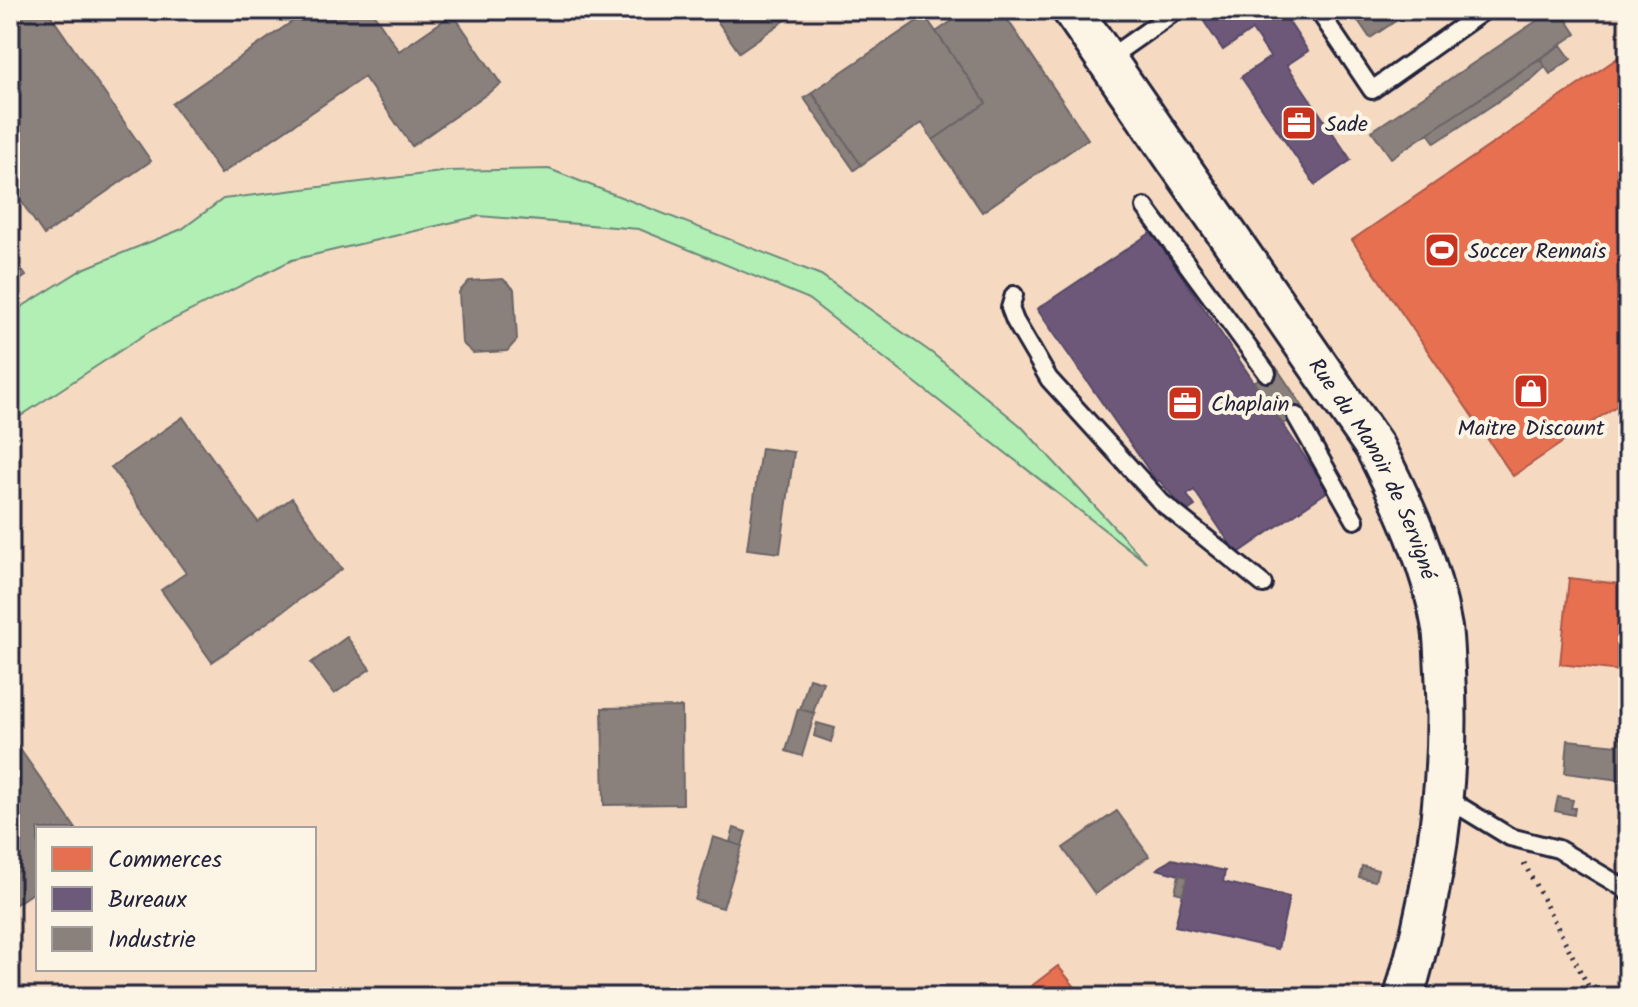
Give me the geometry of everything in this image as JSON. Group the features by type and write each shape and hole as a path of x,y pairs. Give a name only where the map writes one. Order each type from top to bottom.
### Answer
{"street":[{"name":"Rue du Manoir de Servigné","path":"1072,10 1374,446 1409,513 1442,628 1448,713 1442,795 1422,935 1404,997"}],"lane":[{"path":"1106,60 1177,10"},
{"path":"1318,10 1372,90 1485,10"},
{"path":"1145,207 1267,373"},
{"path":"1014,295 1010,308 1015,321 1049,379 1161,502 1263,584"},
{"path":"1296,416 1355,520"},
{"path":"1442,795 1510,837 1558,849 1628,893"}],"path":[{"path":"1510,837 1594,997"}],"shaded area":[{"path":"10,10 1628,10 1628,997 10,997"}],"green space":[{"path":"549,169 821,275 932,353 1021,426 1147,563 807,298 639,229 479,216 292,260 150,331 10,423 10,314 83,269 182,229 223,199 449,171"}],"building: Commerces":[{"path":"1628,51 1628,398 1513,476 1352,240"},
{"path":"1569,578 1628,585 1628,672 1560,664"},
{"path":"1058,966 1083,997 1017,997"}],"building: Bureaux":[{"name":"Sade","path":"1217,10 1267,10 1271,17 1281,10 1308,51 1287,65 1351,160 1315,185 1241,77 1270,57 1252,30 1223,50 1203,20"},
{"name":"Chaplain","path":"1152,232 1328,491 1237,554 1194,490 1187,495 1195,506 1186,512 1159,480 1157,482 1037,309"},
{"path":"1172,859 1225,871 1223,882 1289,897 1278,949 1175,926 1187,877 1157,869"}],"building: Industrie":[{"path":"10,10 47,10 151,161 44,235 10,185"},
{"path":"309,10 371,10 399,51 453,14 501,84 412,146 364,77 221,174 172,104"},
{"path":"721,10 800,10 739,52 713,15"},
{"path":"968,10 1001,10 1088,139 982,212 933,140 986,103 936,32"},
{"path":"1351,10 1412,10 1370,38"},
{"path":"1553,10 1560,10 1576,34 1391,158 1372,131"},
{"path":"925,16 986,103 933,140 922,123 861,165 812,92"},
{"path":"1561,45 1571,59 1550,74 1540,59"},
{"path":"1540,59 1545,67 1532,79 1435,143 1428,133"},
{"path":"812,93 861,165 854,170 804,98"},
{"path":"10,253 26,276 10,287"},
{"path":"503,279 514,289 517,340 507,351 473,353 462,343 459,292 469,281"},
{"path":"1276,367 1305,410 1283,424 1254,382"},
{"path":"183,417 258,522 292,498 342,569 212,662 161,590 186,573 111,467"},
{"path":"761,448 794,452 780,553 747,549"},
{"path":"347,637 370,669 334,694 311,663"},
{"path":"809,678 823,682 813,713 800,709"},
{"path":"1624,693 1628,693 1628,781 1565,773 1568,740 1618,745"},
{"path":"682,707 683,804 604,805 602,708"},
{"path":"798,709 815,713 802,756 786,751"},
{"path":"817,723 835,728 831,742 814,736"},
{"path":"10,735 75,827 36,827 36,890 10,908"},
{"path":"1558,797 1573,800 1571,808 1575,808 1574,815 1555,811"},
{"path":"1117,811 1149,856 1095,894 1063,848"},
{"path":"734,828 746,832 742,846 730,842"},
{"path":"713,837 742,846 723,908 695,900"},
{"path":"1362,866 1378,870 1375,881 1359,877"},
{"path":"1179,875 1187,877 1183,894 1175,892"}],"place":[{"name":"Sade","path":"1299,123"},
{"name":"Soccer Rennais","path":"1442,250"},
{"name":"Maitre Discount","path":"1531,391"},
{"name":"Chaplain","path":"1185,403"}]}
